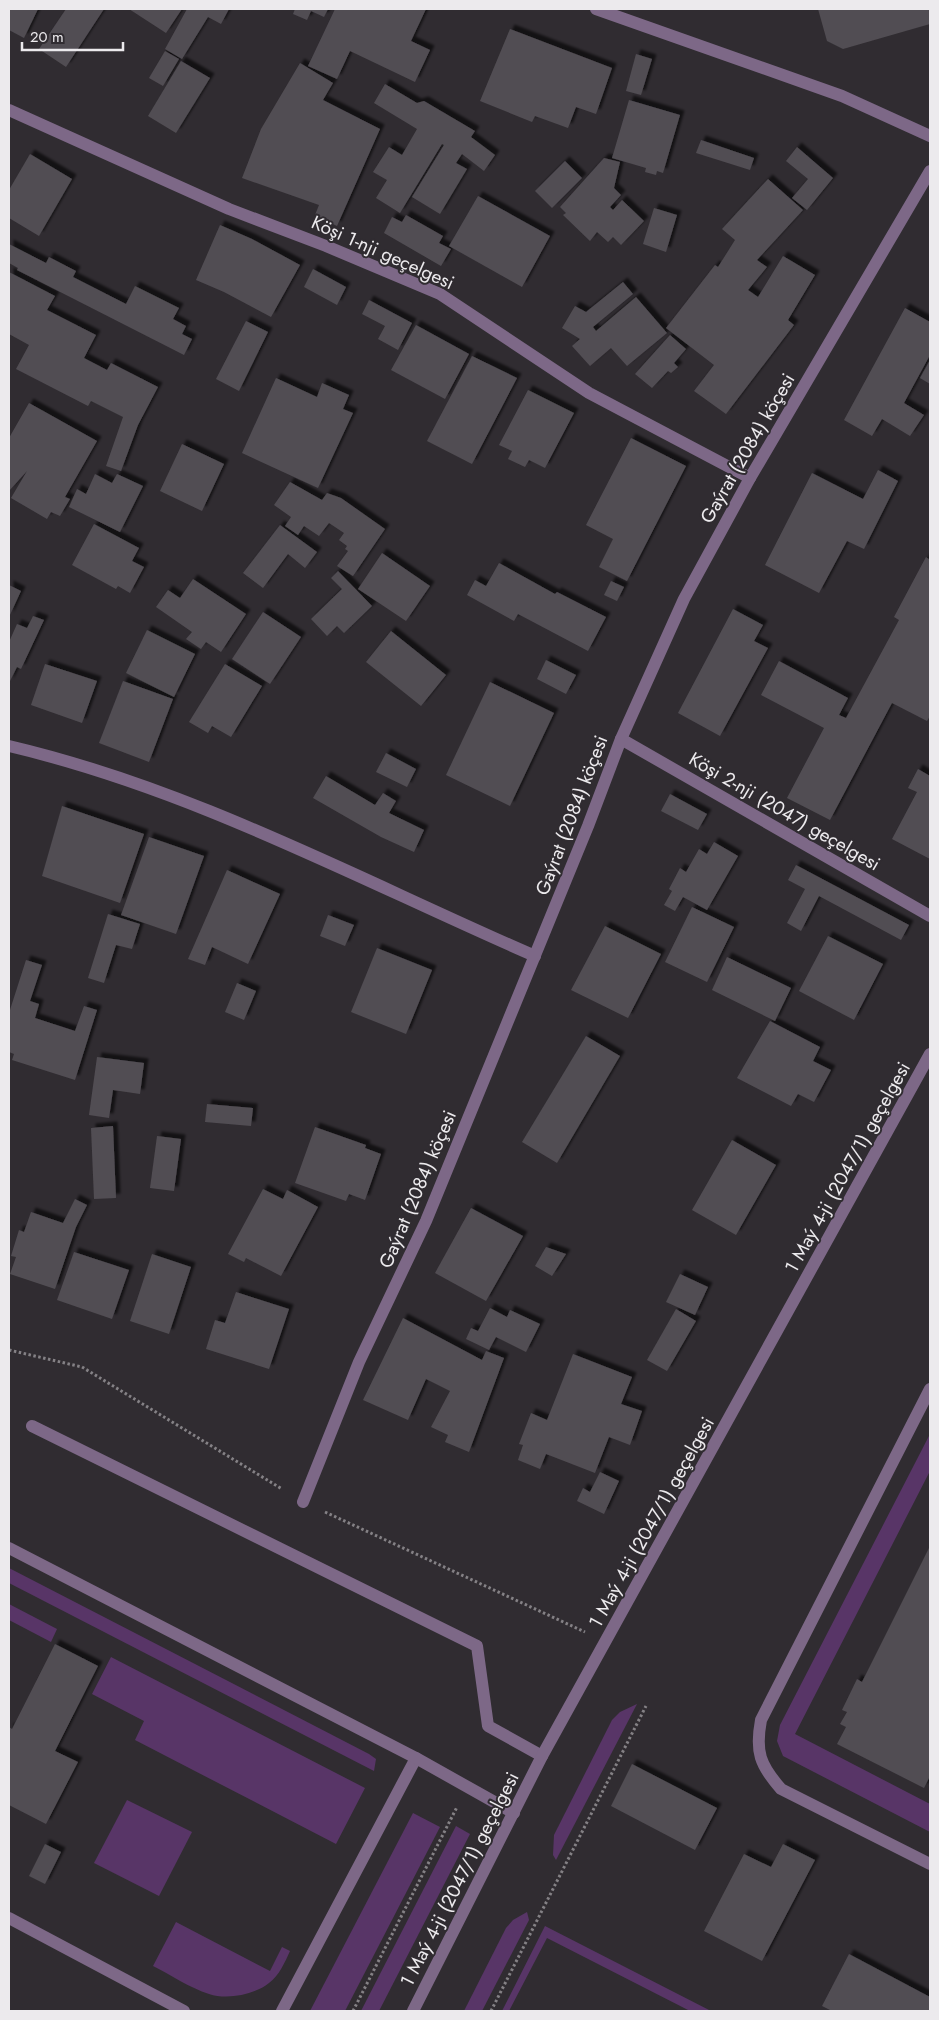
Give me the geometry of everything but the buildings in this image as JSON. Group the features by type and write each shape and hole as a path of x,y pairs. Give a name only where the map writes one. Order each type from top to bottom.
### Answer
{"street":[{"path":"596,9 842,96 930,136"},
{"name":"Köşi 1-nji geçelgesi","path":"9,110 229,210 326,246 440,294 589,394 750,478"},
{"name":"Gaýrat (2084) köçesi","path":"303,1502 359,1362 426,1221 588,826 621,739 684,599 750,478 930,170"},
{"name":"Köşi 2-nji (2047) geçelgesi","path":"621,739 930,916"},
{"path":"9,746 60,758 172,796 253,829 535,956"},
{"name":"1 Maý 4-ji (2047/1) geçelgesi","path":"413,2011 542,1756 930,1054"},
{"path":"930,1389 761,1720 758,1736 758,1753 765,1771 782,1789 930,1864"},
{"path":"32,1426 477,1646 488,1726 542,1756"},
{"path":"9,1548 416,1758 514,1813"},
{"path":"282,2011 416,1758"},
{"path":"9,1918 184,2011"}],"path":[{"path":"491,2011 646,1706"},
{"path":"352,2011 468,1787"}],"shaded area":[{"path":"930,1434 930,1471 795,1734 930,1804 930,1832 783,1756 777,1741 780,1725"},
{"path":"9,1568 369,1754 376,1759 374,1771 9,1583"},
{"path":"9,1604 57,1629 51,1642 9,1620"},
{"path":"111,1657 365,1788 336,1844 135,1740 144,1721 92,1694"},
{"path":"637,1704 556,1860 553,1855 554,1835 612,1720 620,1712"},
{"path":"127,1800 192,1832 159,1896 94,1863"},
{"path":"413,1813 440,1827 345,2011 310,2011"},
{"path":"456,1826 470,1834 379,2011 361,2011"},
{"path":"527,1912 529,1920 482,2011 464,2011 506,1928 513,1920"},
{"path":"176,1922 270,1971 282,1947 290,1951 279,1973 263,1987 240,1995 216,1996 188,1985 153,1966"},
{"path":"545,1926 711,2011 690,2011 547,1938 509,2011 502,2011"}]}
